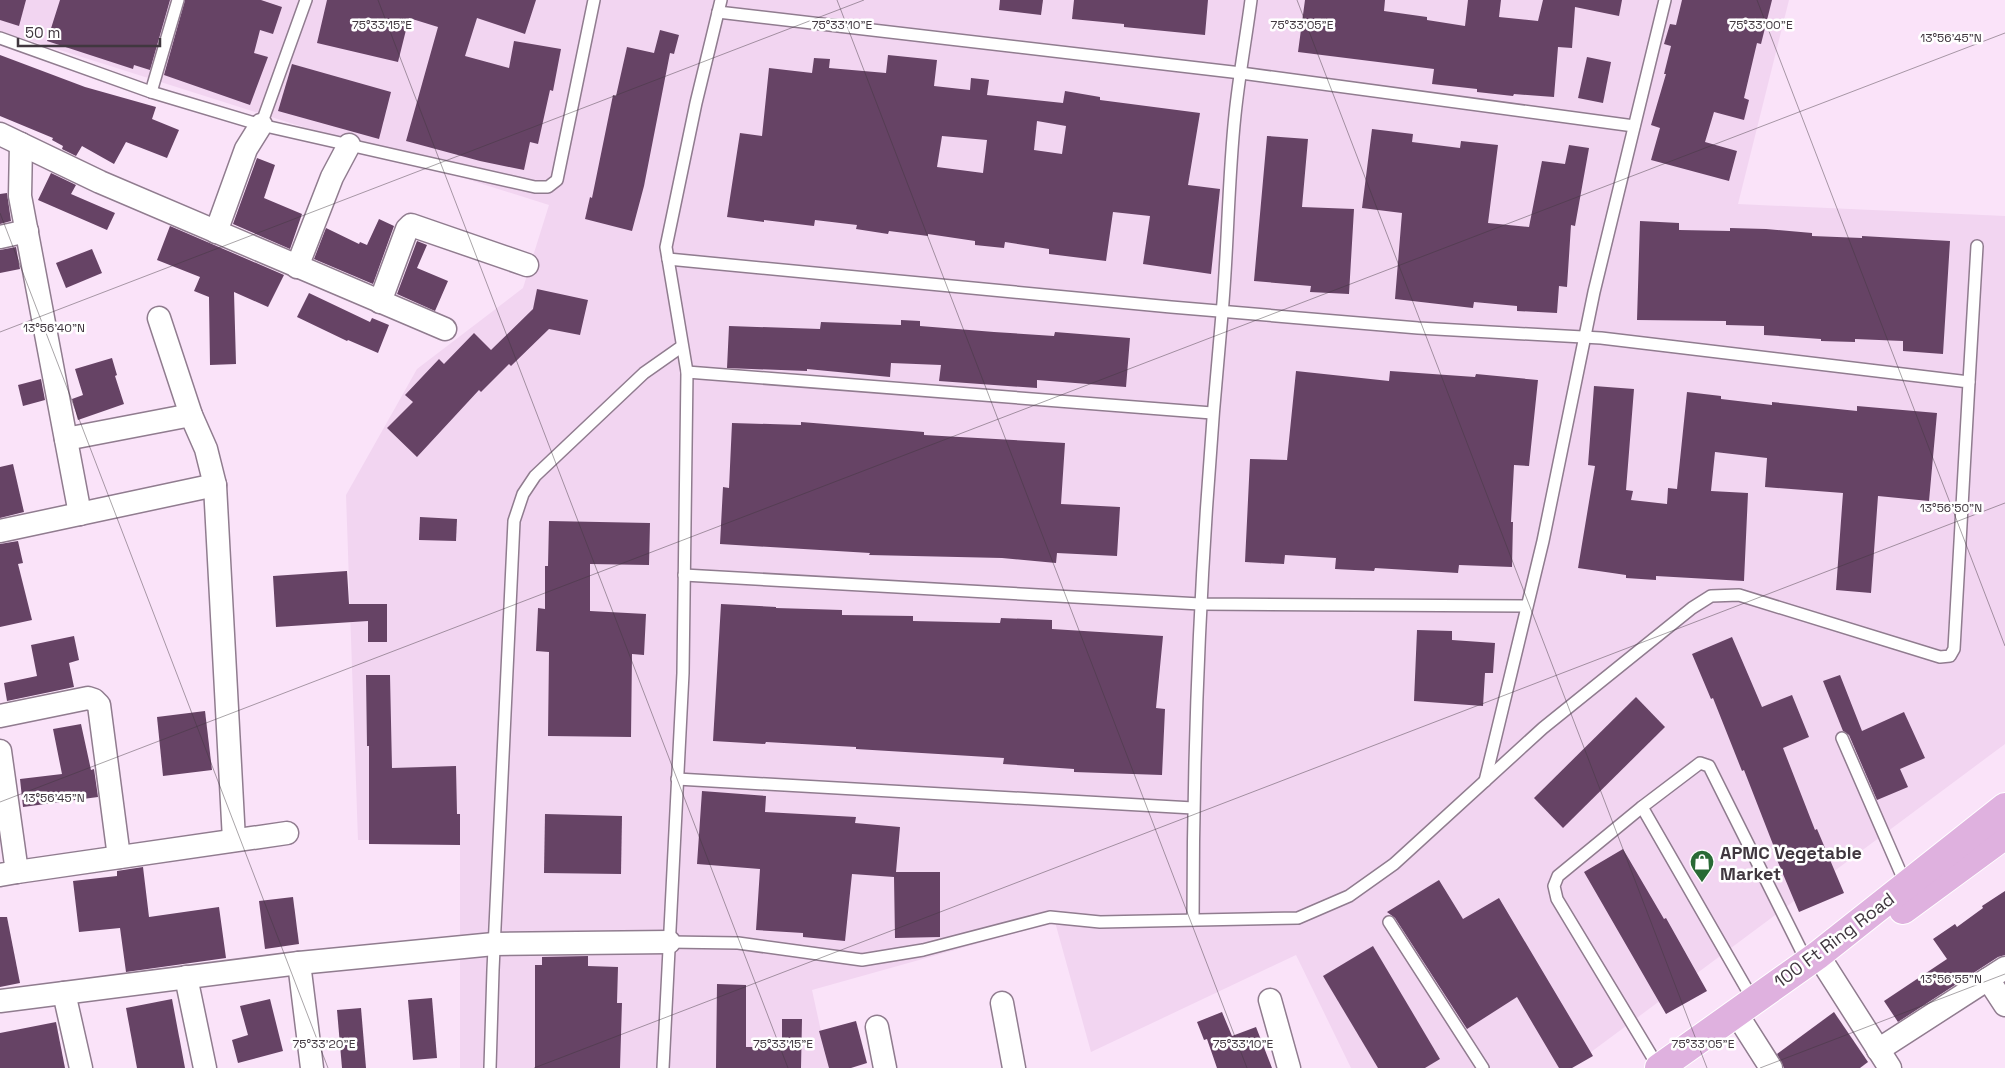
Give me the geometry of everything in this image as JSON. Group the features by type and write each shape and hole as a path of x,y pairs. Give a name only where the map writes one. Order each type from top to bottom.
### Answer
{"main road":[{"name":"100 Ft Ring Road","path":"1816,961 1906,885 2005,807"},
{"name":"100 Ft Ring Road","path":"1680,1068 1748,1012 1816,961 2005,835"},
{"path":"1659,1068 1748,1012"}],"street":[{"path":"216,232 246,149 261,125"},
{"path":"0,134 100,182 445,329"},
{"path":"21,144 20,196 80,514"},
{"path":"297,266 332,177 349,145"},
{"path":"380,302 407,229 411,225 416,225 526,265"},
{"path":"0,237 27,231"},
{"path":"159,318 191,415 206,449 216,485 234,840"},
{"path":"66,439 191,415"},
{"path":"0,531 216,485"},
{"path":"0,716 88,698 94,700 99,705 120,857"},
{"path":"0,751 9,874 287,833"},
{"path":"0,1001 299,963 494,944 669,942"},
{"path":"1816,961 1884,1059 1996,973 2005,1005"},
{"path":"299,963 312,1068"},
{"path":"186,978 205,1068"},
{"path":"64,993 80,1068"},
{"path":"1270,1000 1289,1068"},
{"path":"1002,1003 1014,1068"},
{"path":"1748,1012 1771,1068"},
{"path":"877,1027 885,1068"}],"lane":[{"path":"151,92 178,0"},
{"path":"261,125 306,0"},
{"path":"0,38 151,92 261,125 535,187 548,187 558,180 594,0"},
{"path":"1193,920 1193,808 1200,604 1212,413 1222,312 1235,115 1251,0"},
{"path":"1485,781 1543,541 1584,337 1665,0"},
{"path":"663,1068 682,673 687,372 681,347 666,247 696,103 720,6 1634,126"},
{"path":"669,942 738,943 862,960 923,950 1050,917 1100,922 1298,918 1350,896 1394,864 1544,728 1692,608 1711,596 1739,595 1940,657 1950,656 1954,650 1977,246"},
{"path":"668,259 1222,312 1418,328 1584,337 1969,382"},
{"path":"490,1068 514,522 523,494 535,476 644,373 681,347"},
{"path":"687,372 1212,413"},
{"path":"684,575 1200,604 1526,606"},
{"path":"1842,738 1906,885"},
{"path":"1659,1068 1557,899 1554,886 1558,876 1642,807 1700,763 1709,766 1816,961"},
{"path":"677,779 1193,808"},
{"path":"1642,807 1748,1012"},
{"path":"1389,922 1483,1068"}],"shaded area":[{"path":"0,0 1789,0 1738,204 2005,216 2005,744 1583,1058 1558,1068 1351,1068 1296,955 1091,1052 1055,922 812,990 829,1068 460,1068 460,840 358,840 346,495 417,369 523,288 549,205 0,31"}],"building":[{"path":"0,0 26,0 19,26 0,20"},
{"path":"60,0 170,0 150,70 134,65 133,69 47,41"},
{"path":"185,0 261,0 282,7 273,34 260,30 254,53 268,57 250,105 164,75"},
{"path":"327,0 536,0 525,34 477,18 465,56 509,68 514,41 561,49 553,91 550,90 538,144 530,142 524,170 480,161 406,141 438,27 409,18 398,62 317,43"},
{"path":"1000,0 1043,0 1041,15 999,10"},
{"path":"1074,0 1208,0 1205,35 1124,27 1124,24 1072,19"},
{"path":"1305,0 1385,0 1384,11 1427,17 1427,20 1465,26 1468,0 1501,0 1499,17 1538,21 1543,0 1622,0 1619,16 1575,7 1572,48 1558,47 1554,97 1514,94 1513,96 1477,92 1477,89 1432,84 1434,69 1298,52"},
{"path":"1682,0 1772,0 1761,44 1757,43 1744,98 1749,100 1744,120 1714,112 1705,142 1737,151 1729,181 1651,160 1660,128 1651,125 1666,74 1664,74 1671,46 1664,44 1670,24 1676,25"},
{"path":"660,30 679,35 674,54 670,53 644,186 632,231 585,219 590,197 592,198 613,95 616,96 627,47 654,53"},
{"path":"0,55 85,87 156,107 152,119 179,130 167,158 126,142 114,164 82,146 76,156 62,149 63,146 52,140 53,138 0,116"},
{"path":"888,55 937,60 934,86 970,90 971,78 989,80 987,95 1063,103 1065,91 1100,97 1100,100 1200,113 1188,185 1220,189 1211,274 1143,264 1150,216 1113,212 1106,261 1049,254 1049,249 1005,242 1004,248 975,245 975,241 928,234 928,236 889,231 888,234 856,229 857,225 815,220 814,226 727,217 740,133 762,136 769,68 812,73 814,58 830,59 829,68 886,73","holes":["1037,121 1066,126 1062,154 1034,150","942,136 987,140 983,173 937,167"]},
{"path":"1587,57 1611,62 1603,103 1578,98"},
{"path":"292,64 391,92 379,139 278,111"},
{"path":"1372,129 1413,134 1412,142 1460,148 1461,141 1498,145 1488,223 1529,227 1542,161 1565,164 1569,145 1589,148 1575,226 1571,225 1567,287 1559,286 1557,313 1517,311 1517,306 1474,302 1473,308 1395,299 1402,213 1362,208"},
{"path":"1267,136 1308,139 1302,207 1354,209 1349,294 1310,292 1311,286 1254,281"},
{"path":"257,158 275,165 264,198 302,214 290,249 233,224"},
{"path":"51,173 76,185 71,194 115,213 107,230 38,200"},
{"path":"7,193 11,221 0,224 0,194"},
{"path":"379,219 394,226 373,284 314,259 326,228 359,244 360,242 367,245"},
{"path":"1640,221 1679,223 1679,230 1730,231 1730,228 1766,229 1812,233 1812,236 1862,238 1862,236 1950,241 1943,354 1903,351 1903,341 1855,339 1855,342 1821,341 1821,339 1764,335 1764,326 1726,325 1726,321 1637,320"},
{"path":"170,226 284,275 268,307 234,292 236,364 210,365 209,297 194,291 200,277 157,260"},
{"path":"417,241 427,245 417,268 448,281 435,311 397,294"},
{"path":"16,247 20,269 0,273 0,250"},
{"path":"92,249 102,273 66,288 56,263"},
{"path":"537,289 588,300 580,335 549,329 511,366 509,364 481,392 479,390 417,457 387,428 413,402 405,395 439,359 444,364 474,333 491,350 533,309"},
{"path":"309,293 370,322 372,318 389,325 378,353 347,341 297,317"},
{"path":"901,320 920,321 920,326 994,332 1054,336 1055,332 1130,338 1126,387 1037,380 1037,388 939,381 941,365 891,363 890,377 807,369 807,371 727,368 729,326 820,329 821,322 901,325"},
{"path":"112,358 117,375 115,376 124,404 78,420 72,399 83,395 75,369"},
{"path":"1296,371 1389,381 1390,371 1475,377 1476,374 1538,380 1529,466 1514,465 1511,522 1513,522 1512,567 1459,565 1458,573 1375,568 1374,571 1335,569 1336,558 1285,555 1284,564 1245,562 1250,459 1287,460"},
{"path":"41,379 45,400 23,406 18,385"},
{"path":"1594,386 1634,389 1626,490 1633,491 1631,500 1667,504 1668,488 1677,489 1687,392 1721,396 1721,399 1772,405 1772,402 1857,411 1857,406 1937,413 1929,501 1878,496 1871,593 1836,590 1843,493 1765,487 1767,458 1715,452 1711,491 1748,493 1744,581 1656,576 1656,580 1626,578 1626,575 1578,568 1595,466 1588,465"},
{"path":"801,422 924,432 924,435 1065,443 1061,504 1120,507 1117,556 1057,553 1056,563 1002,558 869,555 870,553 720,544 723,487 729,488 732,423 801,425"},
{"path":"13,464 24,512 0,518 0,467"},
{"path":"420,517 457,519 456,541 419,540"},
{"path":"549,521 650,523 649,565 590,564 590,611 646,614 644,655 632,654 631,737 548,736 549,652 536,651 538,608 545,609 545,566 548,566"},
{"path":"18,541 23,563 18,564 32,620 0,627 0,544"},
{"path":"347,571 349,604 387,604 387,642 368,642 368,621 276,627 273,576"},
{"path":"721,604 842,610 842,615 913,616 913,621 1000,623 1001,618 1052,620 1052,629 1163,636 1156,708 1165,709 1162,775 1074,772 1074,769 1003,764 1004,758 856,749 856,747 713,741"},
{"path":"1417,630 1452,631 1452,640 1495,643 1493,673 1485,673 1483,706 1414,701"},
{"path":"74,636 79,660 69,663 74,687 7,701 4,683 37,676 31,645"},
{"path":"1732,637 1762,707 1792,695 1809,737 1783,748 1815,830 1817,829 1844,893 1799,912 1772,848 1774,847 1744,770 1742,771 1713,698 1711,699 1692,654"},
{"path":"366,675 390,675 392,768 456,766 457,814 460,814 460,845 369,844 369,746 367,746"},
{"path":"1840,675 1862,731 1904,712 1925,758 1900,769 1908,787 1877,800 1849,735 1843,731 1823,681"},
{"path":"1636,697 1665,727 1563,828 1534,798"},
{"path":"205,711 212,770 163,776 157,717"},
{"path":"81,724 91,770 94,769 98,797 23,807 20,779 62,774 53,729"},
{"path":"702,791 766,796 765,812 856,817 855,823 900,827 896,872 940,872 940,937 895,938 894,877 852,874 845,941 803,937 803,933 756,930 760,869 697,864"},
{"path":"545,814 622,816 621,874 544,873"},
{"path":"1623,849 1664,919 1666,918 1707,991 1666,1014 1584,872"},
{"path":"143,867 149,917 219,907 226,958 126,972 120,928 79,932 73,881 117,876 117,871"},
{"path":"1439,880 1463,919 1499,898 1593,1056 1572,1068 1559,1068 1517,997 1467,1029 1395,918 1387,912"},
{"path":"2005,891 2005,955 1998,957 1898,1022 1884,1001 1947,959 1933,939 1955,924 1957,927 1983,908 1982,906"},
{"path":"293,897 299,944 265,949 259,901"},
{"path":"0,917 7,917 20,983 0,987"},
{"path":"1373,946 1440,1059 1425,1068 1378,1068 1323,976"},
{"path":"588,956 588,966 618,967 617,1003 622,1003 620,1068 535,1068 535,965 542,965 542,957"},
{"path":"717,984 746,985 746,1047 782,1047 782,1019 802,1019 801,1068 716,1068"},
{"path":"432,998 437,1058 413,1060 408,1000"},
{"path":"172,999 185,1068 137,1068 126,1008"},
{"path":"270,999 283,1051 238,1063 232,1040 248,1035 240,1006"},
{"path":"361,1008 366,1068 342,1068 337,1010"},
{"path":"1222,1012 1232,1036 1256,1027 1272,1068 1217,1068 1207,1039 1204,1040 1197,1022"},
{"path":"1834,1012 1868,1062 1860,1068 1784,1068 1777,1054"},
{"path":"856,1021 867,1063 851,1068 829,1068 819,1031"},
{"path":"56,1022 65,1068 0,1068 0,1033"}],"place":[{"name":"APMC Vegetable Market","path":"1702,883"}]}
